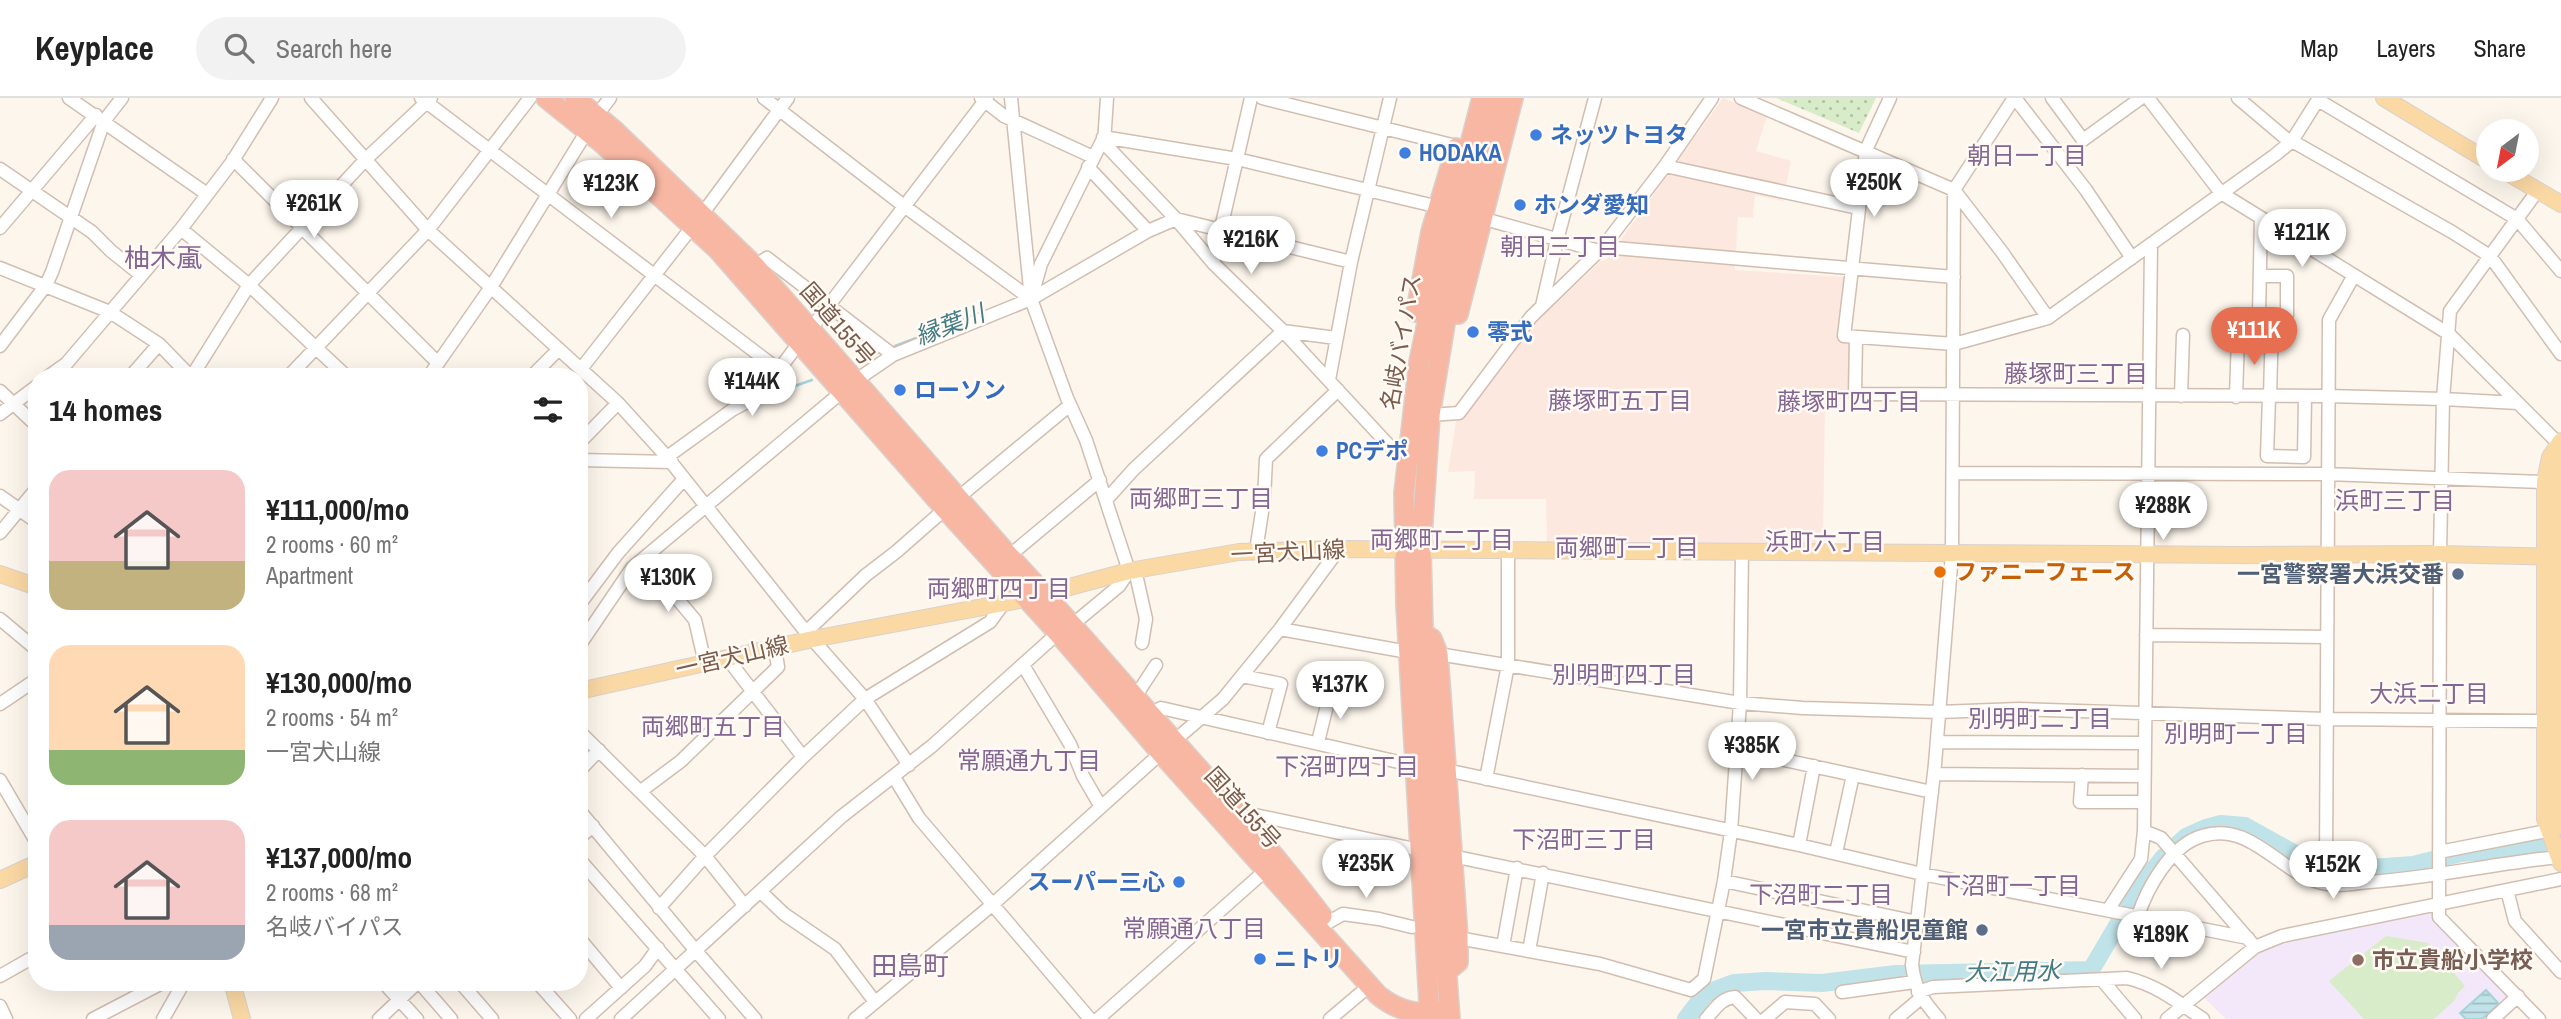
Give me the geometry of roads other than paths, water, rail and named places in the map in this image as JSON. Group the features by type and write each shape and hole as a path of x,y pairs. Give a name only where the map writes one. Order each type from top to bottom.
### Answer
{"highway":[{"name":"国道155号","path":"546,98 592,123"},
{"name":"国道155号","path":"575,98 592,123 698,220 755,265 805,336"},
{"name":"名岐バイパス","path":"1436,974 1409,658 1412,549 1454,269 1499,98"},
{"path":"1438,365 1453,337 1513,98"},
{"name":"名岐バイパス","path":"1437,1014 1423,632 1404,493 1419,362 1441,256 1480,107"},
{"path":"1404,493 1397,469 1396,453 1408,358 1431,232 1456,146 1480,107"},
{"path":"1480,169 1487,195"},
{"name":"国道155号","path":"698,220 718,250 805,336 952,503 1025,599 1065,629 1135,697 1150,714 1168,747 1245,823 1281,864 1380,992 1399,1003 1437,1014"},
{"path":"1431,232 1441,256"},
{"name":"国道155号","path":"952,503 1045,594 1065,629 1168,747 1266,870 1368,986 1388,1003 1414,1013 1437,1014"},
{"path":"1409,658 1398,680 1415,965 1436,974 1458,962 1458,938 1438,654 1432,639 1423,632"}],"main road":[{"path":"2384,98 2476,154"},
{"path":"2524,182 2561,204"},
{"path":"2555,557 2545,482 2550,457 2560,442"},
{"path":"2559,858 2556,828 2545,820 2555,720 2555,557 2561,462"},
{"name":"一宮犬山線","path":"588,689 775,648 809,635 1003,604 1132,571 1239,552 1412,549 2440,554 2555,557"},
{"path":"0,574 28,584"},
{"path":"0,880 28,867"},
{"path":"234,991 242,1019"}],"street":[{"path":"69,98 207,194"},
{"path":"0,228 100,118 122,98"},
{"path":"61,368 181,229 233,159 272,98"},
{"path":"311,98 428,230 581,368"},
{"path":"296,368 428,230 530,98"},
{"path":"436,368 491,287 548,192 610,98"},
{"path":"764,98 1031,299"},
{"path":"583,368 698,220 788,98"},
{"path":"1011,98 1031,299 1070,405 1086,439 1132,571 1146,619 1142,643"},
{"path":"1031,299 1041,264 1103,138 1107,98"},
{"path":"1213,262 1251,98"},
{"path":"1262,98 1456,146"},
{"path":"1256,551 1264,499 1265,459 1333,385 1336,338 1351,262 1390,98"},
{"path":"1542,307 1595,98"},
{"path":"1430,415 1459,413 1531,317 1601,249 1665,166 1712,98"},
{"path":"1741,98 1954,190 2048,318"},
{"path":"1891,98 1866,150 1844,336 1954,345 2048,318 2291,141 2318,99 2517,219 2561,271"},
{"path":"1939,1019 1916,984 1914,952 1934,774 1952,553 1954,190 2014,98 2086,190 2132,258"},
{"path":"2052,98 2084,140 2141,98"},
{"path":"2148,98 2221,193 2449,334 2560,442"},
{"path":"2238,98 2291,141 2490,256 2561,354"},
{"path":"196,368 249,285 366,159 426,99 779,370"},
{"path":"588,460 670,460 732,410 760,396 984,99 1013,120 1091,162 1148,231"},
{"path":"0,346 46,285 100,118"},
{"path":"1103,138 1237,159 1439,207"},
{"path":"1103,138 1104,143 1213,262 1283,331 1396,453"},
{"path":"233,159 368,294 431,368"},
{"path":"1665,166 1858,208"},
{"path":"0,169 70,216 141,275"},
{"path":"2538,190 2450,310 2443,399 2440,554 2439,905 2440,917 2539,1019"},
{"path":"1481,218 1557,240 1601,249 1954,277"},
{"path":"2260,276 2261,218"},
{"path":"588,633 632,568 849,386 893,355 1031,299 1148,231 1176,219 1351,262"},
{"path":"181,229 249,285 338,368"},
{"path":"2112,911 2141,859 2144,831 2151,244"},
{"path":"755,265 767,258 893,355"},
{"path":"0,268 110,312 159,344 183,368"},
{"path":"2326,861 2329,320 2353,277"},
{"path":"2272,321 2267,456 2304,457 2305,397"},
{"path":"1283,331 1336,338"},
{"path":"1106,500 1134,469 1283,331"},
{"path":"2181,396 2183,335"},
{"path":"2236,397 2238,336"},
{"path":"1856,337 1855,394 2327,396 2518,403"},
{"path":"138,368 159,344"},
{"path":"539,368 559,349"},
{"path":"588,375 670,460 809,635 865,699 909,765"},
{"path":"0,391 28,418"},
{"path":"0,414 28,393"},
{"path":"588,434 618,403"},
{"path":"809,635 866,575 1070,405"},
{"path":"1953,473 2327,474 2545,482"},
{"path":"588,593 618,553 684,479"},
{"path":"1009,556 1100,481"},
{"path":"0,496 28,517"},
{"path":"0,533 28,499"},
{"path":"855,1019 992,905 1223,699 1280,629 1339,549"},
{"path":"1486,779 1508,665 1507,550"},
{"path":"1458,938 1600,964 1691,990 1704,979 1731,831 1740,703 1742,552"},
{"path":"643,559 695,620 705,663"},
{"path":"621,1019 841,817 909,765 1065,629 1119,586 1132,571"},
{"path":"659,908 705,856 865,699 990,622 1003,604"},
{"path":"0,619 28,642"},
{"path":"1280,629 1409,658"},
{"path":"2146,635 2326,637"},
{"path":"640,791 681,761 778,667 775,648"},
{"path":"1438,654 1740,703 1862,711 2019,709 2326,719 2555,720"},
{"path":"727,658 803,757"},
{"path":"1023,665 1070,744 1083,776 1101,807"},
{"path":"1135,697 1156,665"},
{"path":"1242,676 1281,684 1268,733"},
{"path":"0,705 28,685"},
{"path":"1318,742 1330,693"},
{"path":"1150,714 1161,708 1403,763"},
{"path":"588,740 705,856 745,906"},
{"path":"1937,742 2145,743"},
{"path":"588,762 599,750"},
{"path":"1738,750 1932,792"},
{"path":"1799,845 1814,766"},
{"path":"1446,769 1922,874 2136,916 2252,943 2561,879"},
{"path":"1934,774 2144,776"},
{"path":"1836,853 1853,775"},
{"path":"2082,775 2080,802 2143,802"},
{"path":"894,777 919,818 1090,1019"},
{"path":"0,780 5,801 28,831"},
{"path":"1245,823 1255,815 1410,848"},
{"path":"588,820 659,908 755,1019"},
{"path":"588,830 593,825"},
{"path":"2439,854 2556,828"},
{"path":"2144,831 2163,841 2252,943"},
{"path":"2136,916 2143,900 2175,854 2200,836 2232,833 2250,841 2304,877 2329,885 2400,881 2504,862 2559,858"},
{"path":"1452,856 1914,952"},
{"path":"1503,946 1517,869"},
{"path":"1098,1019 1266,870"},
{"path":"1529,951 1542,873"},
{"path":"588,877 658,948 719,1019"},
{"path":"1724,881 1917,922"},
{"path":"2507,890 2515,922 2561,972"},
{"path":"761,891 784,914 835,949 875,1002"},
{"path":"1327,923 1343,914 1412,927"},
{"path":"2167,1019 2252,943"},
{"path":"586,1019 645,966 658,948"},
{"path":"588,949 621,988"},
{"path":"0,976 28,960"},
{"path":"1842,992 1916,984 1933,987 2127,978 2146,982 2164,991 2203,1019"},
{"path":"2102,980 2135,1019"},
{"path":"1897,1019 1916,984"},
{"path":"1330,1019 1368,986"},
{"path":"93,1019 147,991"},
{"path":"165,1010 172,991"},
{"path":"155,1019 178,991"},
{"path":"391,991 417,1019"},
{"path":"379,1019 408,991"},
{"path":"427,991 451,1019"},
{"path":"468,991 492,1019"},
{"path":"545,991 570,1019"},
{"path":"2493,1019 2518,996"},
{"path":"1706,1019 1721,1002 1728,997 1735,997 1756,1019"},
{"path":"1765,1019 1785,1002 1815,1004 1829,1019"},
{"path":"0,1006 6,1019"}],"water":[{"path":"2486,990 2499,1004 2482,1019 2466,1019 2460,1013"}],"waterway":[{"name":"縁葉川","path":"895,346 964,320"},
{"name":"縁葉川","path":"857,361 880,352"},
{"name":"縁葉川","path":"766,396 812,380"},
{"name":"大江用水","path":"1686,1019 1705,994 1734,983 1822,983 1896,974 2091,970 2140,887 2163,858 2186,837 2221,824 2245,826 2313,864 2342,870 2413,865 2461,853 2527,848 2561,836"}],"place":[{"name":"ネッツトヨタ","path":"1536,135"},
{"name":"HODAKA","path":"1405,153"},
{"name":"ホンダ愛知","path":"1520,205"},
{"name":"零式","path":"1473,332"},
{"name":"ローソン","path":"900,390"},
{"name":"PCデポ","path":"1322,451"},
{"name":"ファニーフェース","path":"1940,572"},
{"name":"一宮警察署大浜交番","path":"2458,574"},
{"name":"スーパー三心","path":"1179,882"},
{"name":"一宮市立貴船児童館","path":"1982,930"},
{"name":"ニトリ","path":"1260,959"},
{"name":"市立貴船小学校","path":"2358,960"}],"district":[{"name":"朝日一丁目","path":"2027,156"},
{"name":"朝日三丁目","path":"1560,247"},
{"name":"柚木颪","path":"163,258"},
{"name":"藤塚町三丁目","path":"2076,374"},
{"name":"藤塚町五丁目","path":"1620,401"},
{"name":"藤塚町四丁目","path":"1849,402"},
{"name":"両郷町三丁目","path":"1201,499"},
{"name":"浜町三丁目","path":"2395,501"},
{"name":"両郷町二丁目","path":"1442,540"},
{"name":"浜町六丁目","path":"1825,542"},
{"name":"両郷町一丁目","path":"1627,548"},
{"name":"両郷町四丁目","path":"999,589"},
{"name":"別明町四丁目","path":"1624,675"},
{"name":"大浜二丁目","path":"2429,694"},
{"name":"別明町二丁目","path":"2040,719"},
{"name":"両郷町五丁目","path":"713,727"},
{"name":"別明町一丁目","path":"2236,734"},
{"name":"常願通九丁目","path":"1029,761"},
{"name":"下沼町四丁目","path":"1347,767"},
{"name":"下沼町三丁目","path":"1584,840"},
{"name":"下沼町一丁目","path":"2009,886"},
{"name":"下沼町二丁目","path":"1821,895"},
{"name":"常願通八丁目","path":"1194,929"},
{"name":"田島町","path":"910,966"}]}
